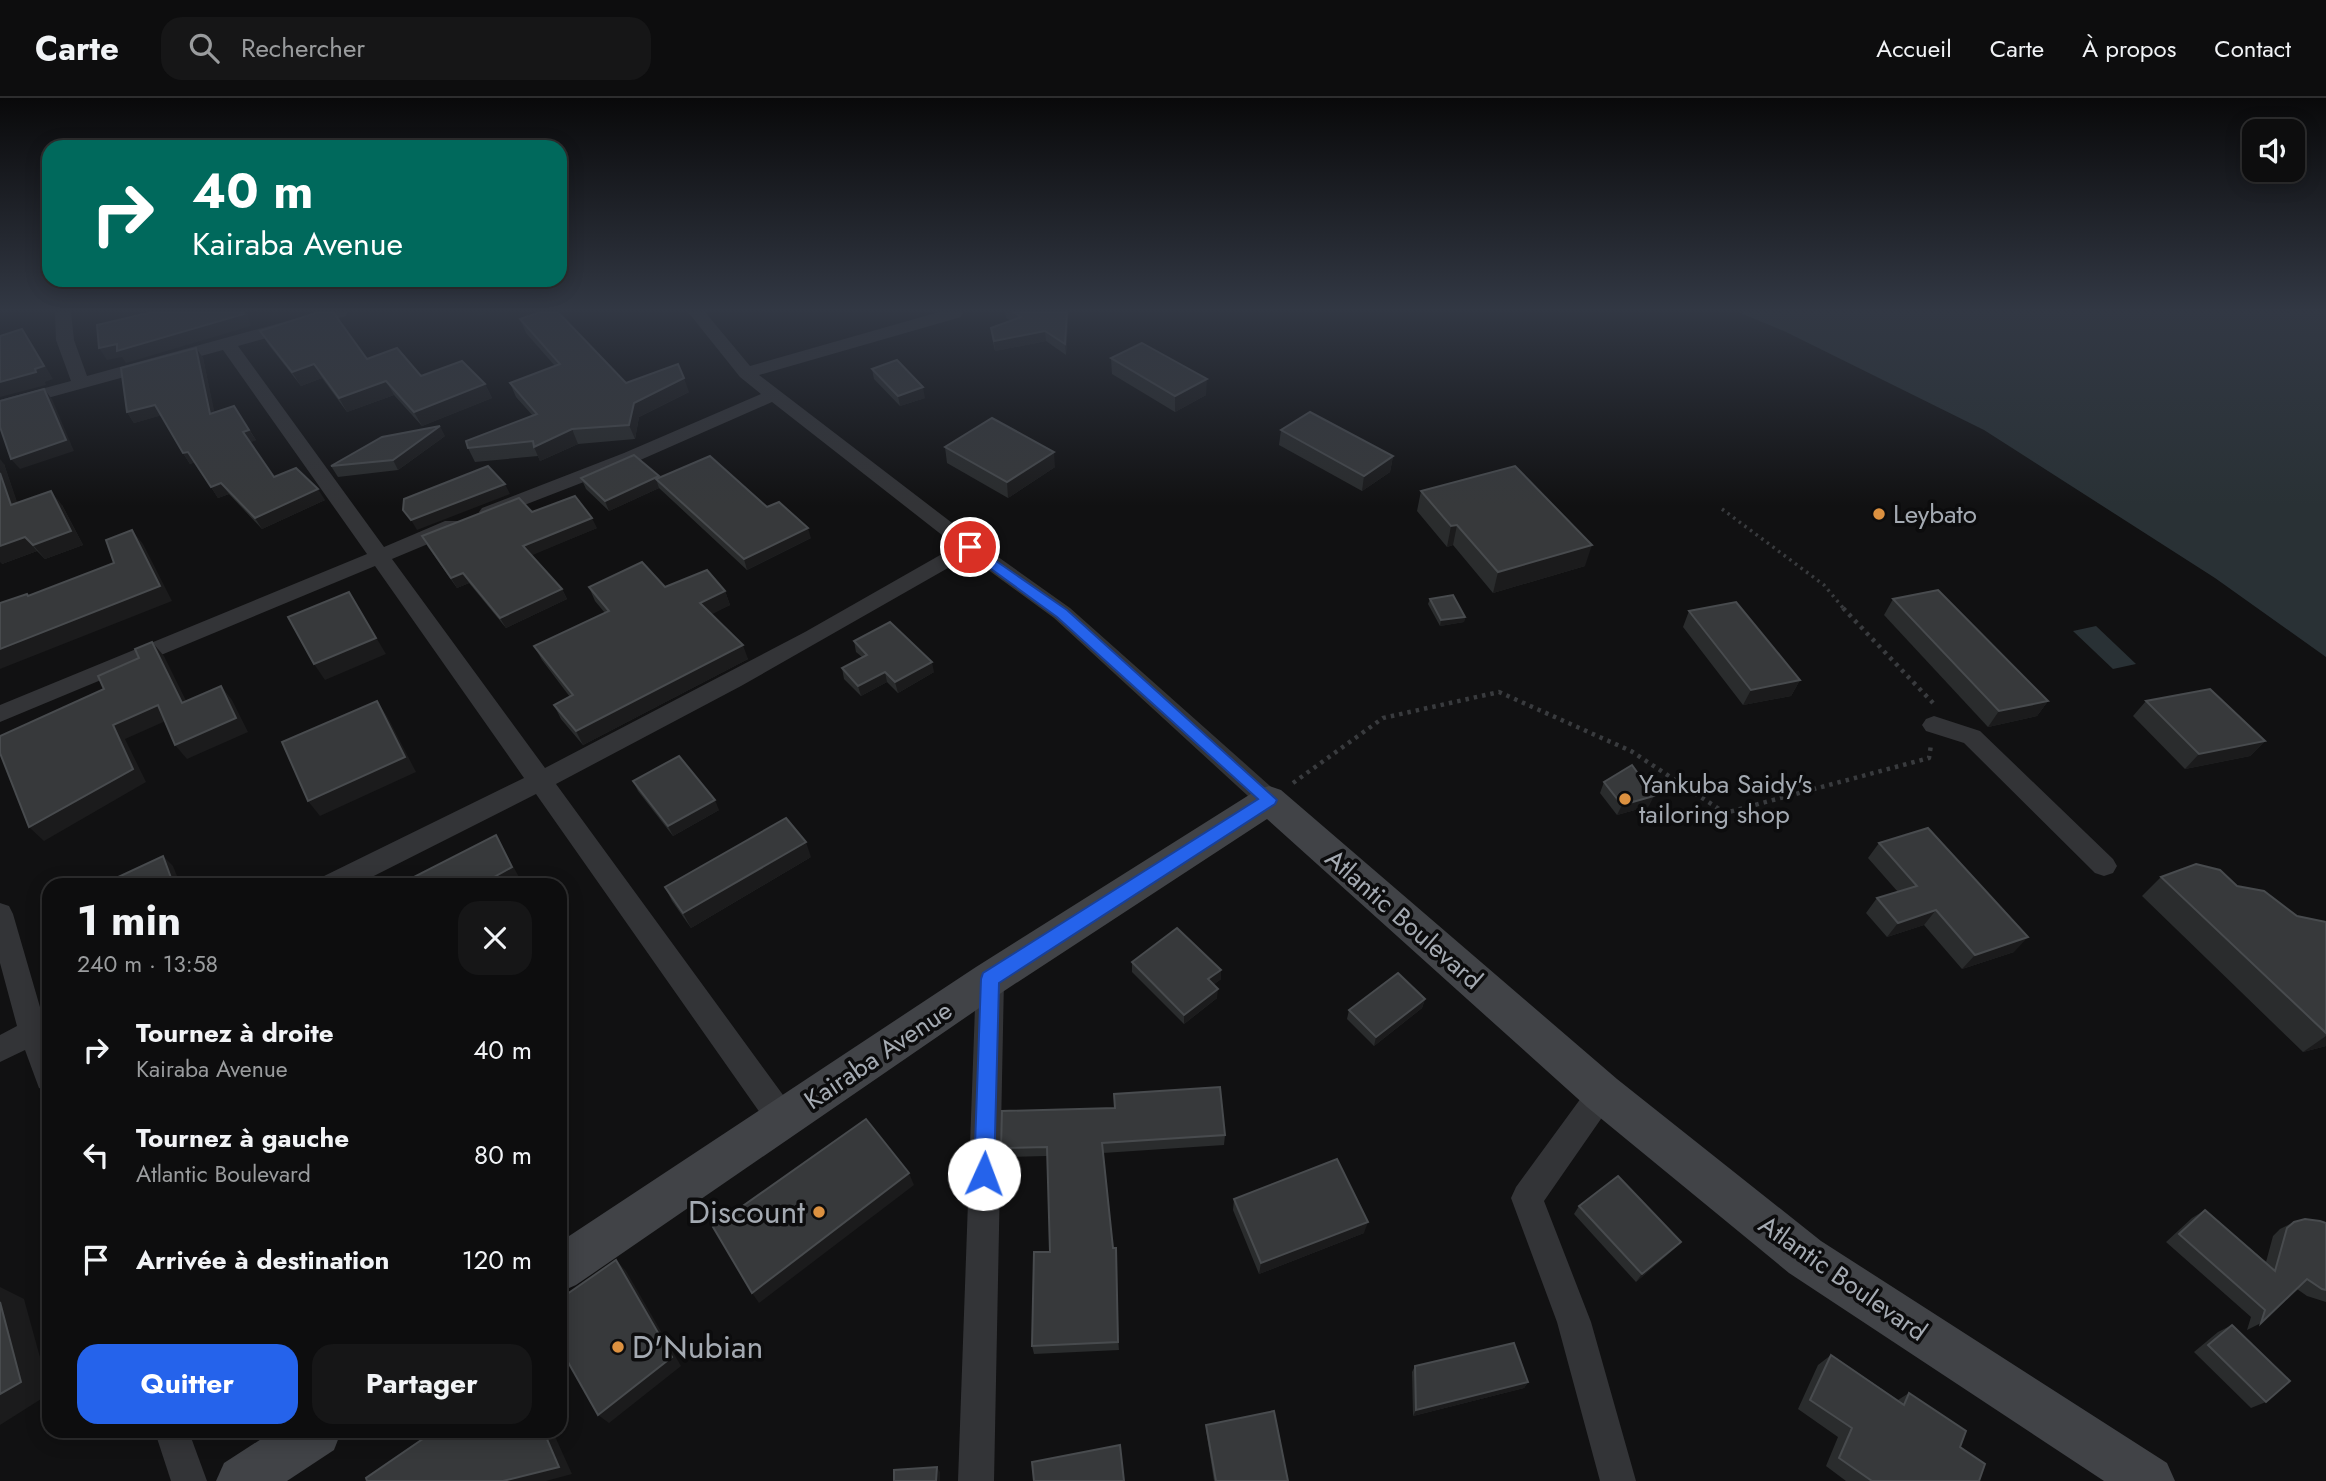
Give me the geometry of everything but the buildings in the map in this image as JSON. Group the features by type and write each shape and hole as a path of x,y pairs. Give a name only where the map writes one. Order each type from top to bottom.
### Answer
{"street":[{"path":"79,377 81,383"},
{"path":"0,405 105,377"},
{"path":"252,377 783,1120"},
{"name":"Atlantic Boulevard","path":"751,377 970,547 1062,613 1269,800 1602,1093 1805,1257 2149,1481"},
{"path":"0,714 379,555 631,457 774,395"},
{"path":"346,878 541,781 889,595 970,547"},
{"path":"1934,725 1972,737 2104,866"},
{"name":"Kairaba Avenue","path":"567,1264 990,979 1269,800"},
{"path":"0,914 41,1028 0,1049"},
{"path":"976,1481 990,979"},
{"path":"1602,1093 1527,1198 1574,1322 1618,1481"},
{"path":"174,1438 189,1481"},
{"path":"242,1481 307,1438"}],"path":[{"path":"1269,800 1383,718 1499,692 1631,751 1725,813 1929,758 1937,707 1859,627 1824,585 1722,509"}],"shaded area":[{"path":"1876,377 2326,377 2326,657 2215,578 1984,430"},
{"path":"2096,626 2136,664 2113,669 2073,631"}],"place":[{"name":"Leybato","path":"1879,514"},
{"name":"Yankuba Saidy's tailoring shop","path":"1625,799"},
{"name":"Discount","path":"819,1212"},
{"name":"D'Nubian","path":"618,1347"}],"route":[{"path":"970,547 1062,613 1269,800 990,979 984,1174"}]}
